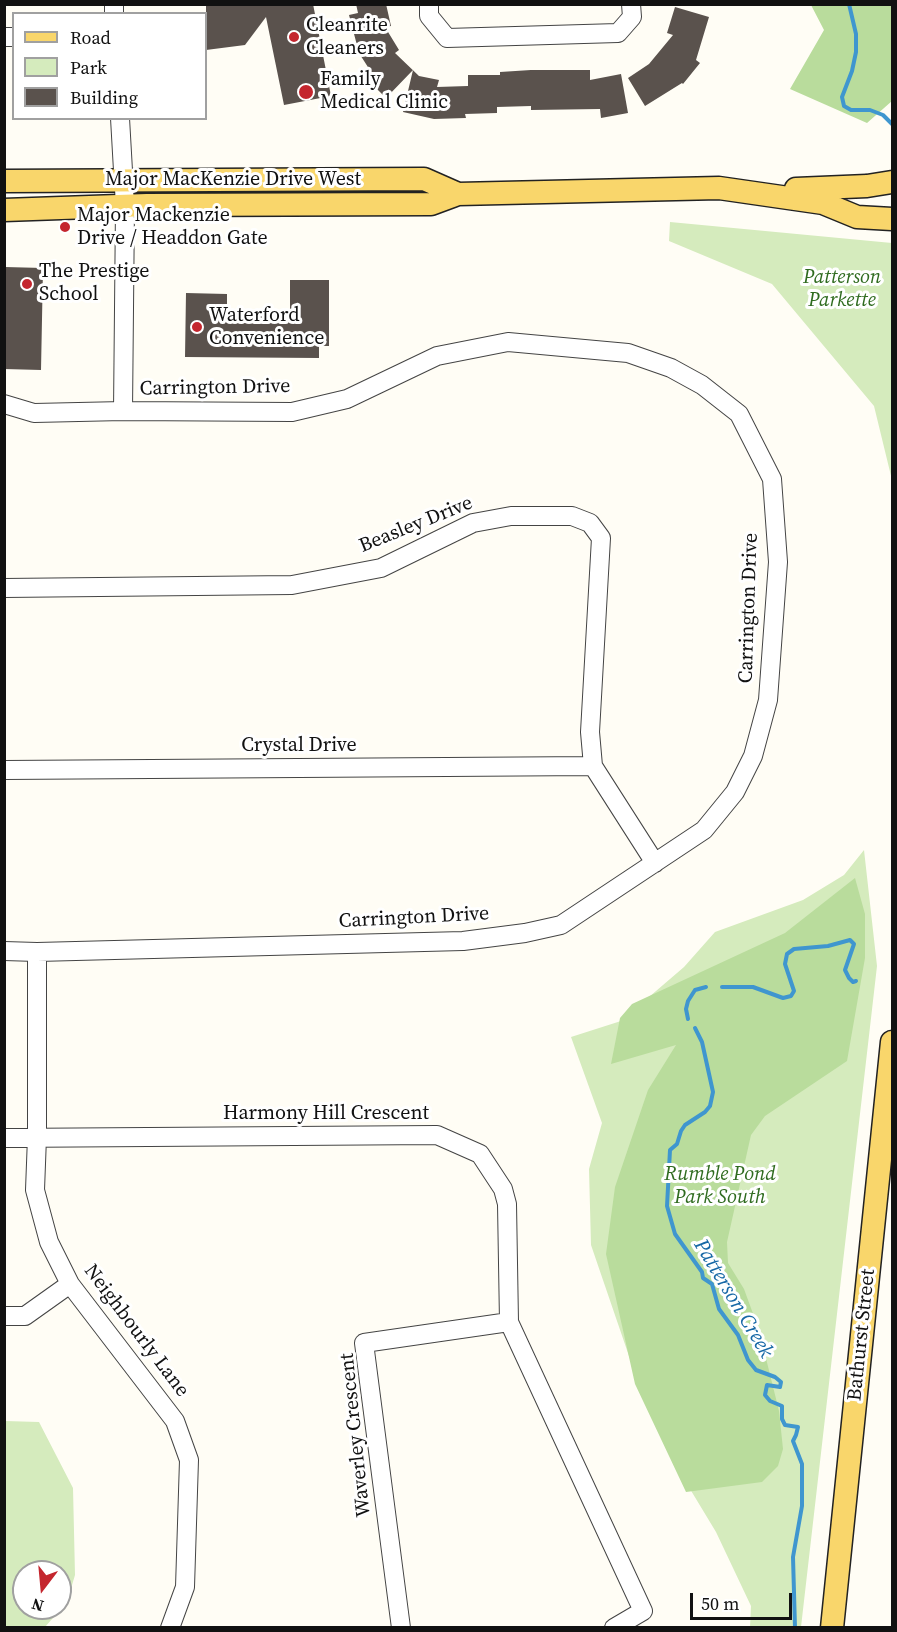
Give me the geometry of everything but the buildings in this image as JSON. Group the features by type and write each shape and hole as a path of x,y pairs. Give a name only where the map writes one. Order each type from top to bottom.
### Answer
{"main road":[{"name":"Major MacKenzie Drive West","path":"4,181 424,179 458,194"},
{"path":"756,193 849,185 867,186 892,182"},
{"name":"Major MacKenzie Drive West","path":"4,210 147,205 431,204 458,194 719,188 824,203 857,217 892,219"},
{"name":"Major MacKenzie Drive West","path":"824,203 857,196 892,199"},
{"name":"Bathurst Street","path":"832,1628 886,1172 892,1042"}],"street":[{"path":"429,4 429,16 447,38 618,33 632,17 631,4"},
{"path":"120,120 125,206 123,411"},
{"name":"Carrington Drive","path":"4,404 34,413 292,412 347,399 437,356 508,342 628,353 671,368 702,385 739,414 772,479 778,562 768,700 753,756 735,792 704,830 561,925 525,933 463,941 4,951"},
{"name":"Beasley Drive","path":"4,588 292,585 381,568 473,523 511,516 572,516 590,523 601,538 590,732 593,766 655,862"},
{"name":"Crystal Drive","path":"4,770 593,766"},
{"name":"Neighbourly Lane","path":"37,952 35,1190 49,1242 70,1284 175,1421 189,1460 184,1587 170,1628"},
{"name":"Harmony Hill Crescent","path":"4,1138 437,1135 480,1154 503,1189 507,1204 509,1322 643,1611 614,1628"},
{"path":"4,1316 25,1316 70,1284"},
{"name":"Waverley Crescent","path":"401,1628 364,1343 509,1322"}],"green space":[{"path":"811,5 892,5 892,101 867,123 790,89 824,30"},
{"name":"Patterson Parkette","path":"670,222 892,243 892,480 874,406 772,284 669,241"},
{"name":"Rumble Pond Park South","path":"864,850 877,966 801,1627 750,1627 751,1606 716,1532 690,1489 643,1397 591,1245 589,1169 602,1123 571,1037 621,1021 684,967 715,932 803,900 844,875"},
{"path":"855,878 865,914 865,958 847,1061 765,1116 751,1135 727,1242 728,1263 744,1289 759,1330 779,1411 783,1449 778,1466 762,1482 686,1492 635,1384 606,1254 615,1187 648,1090 676,1045 611,1064 620,1018 632,1004 785,933"},
{"path":"5,1421 39,1422 73,1488 75,1575 72,1585 72,1560 12,1560 12,1620 51,1620 45,1627 5,1627"}],"waterway":[{"name":"Patterson Creek","path":"849,4 856,34 856,52 852,71 842,97 844,106 851,110 870,110 883,115 892,124"},
{"name":"Patterson Creek","path":"722,987 753,987 783,998 791,996 794,991 785,964 787,954 794,949 828,946 850,940 854,944 845,970 849,978 853,982 856,981"},
{"name":"Patterson Creek","path":"688,1019 686,1009 688,1001 695,990 706,987"},
{"name":"Patterson Creek","path":"695,1028 702,1042 713,1092 710,1106 685,1125 677,1144 670,1150 667,1206 675,1234 702,1272 703,1278 712,1284 719,1309 738,1335 748,1360 756,1370 775,1377 781,1382 780,1387 767,1385 765,1395 770,1401 782,1406 782,1419 785,1425 798,1427 793,1441 802,1464 802,1506 793,1557 795,1628"}],"place":[{"name":"Cleanrite Cleaners","path":"294,37"},
{"name":"Family Medical Clinic","path":"306,92"},
{"name":"Major Mackenzie Drive / Headdon Gate","path":"65,227"},
{"name":"The Prestige School","path":"27,284"},
{"name":"Waterford Convenience","path":"197,327"}]}
